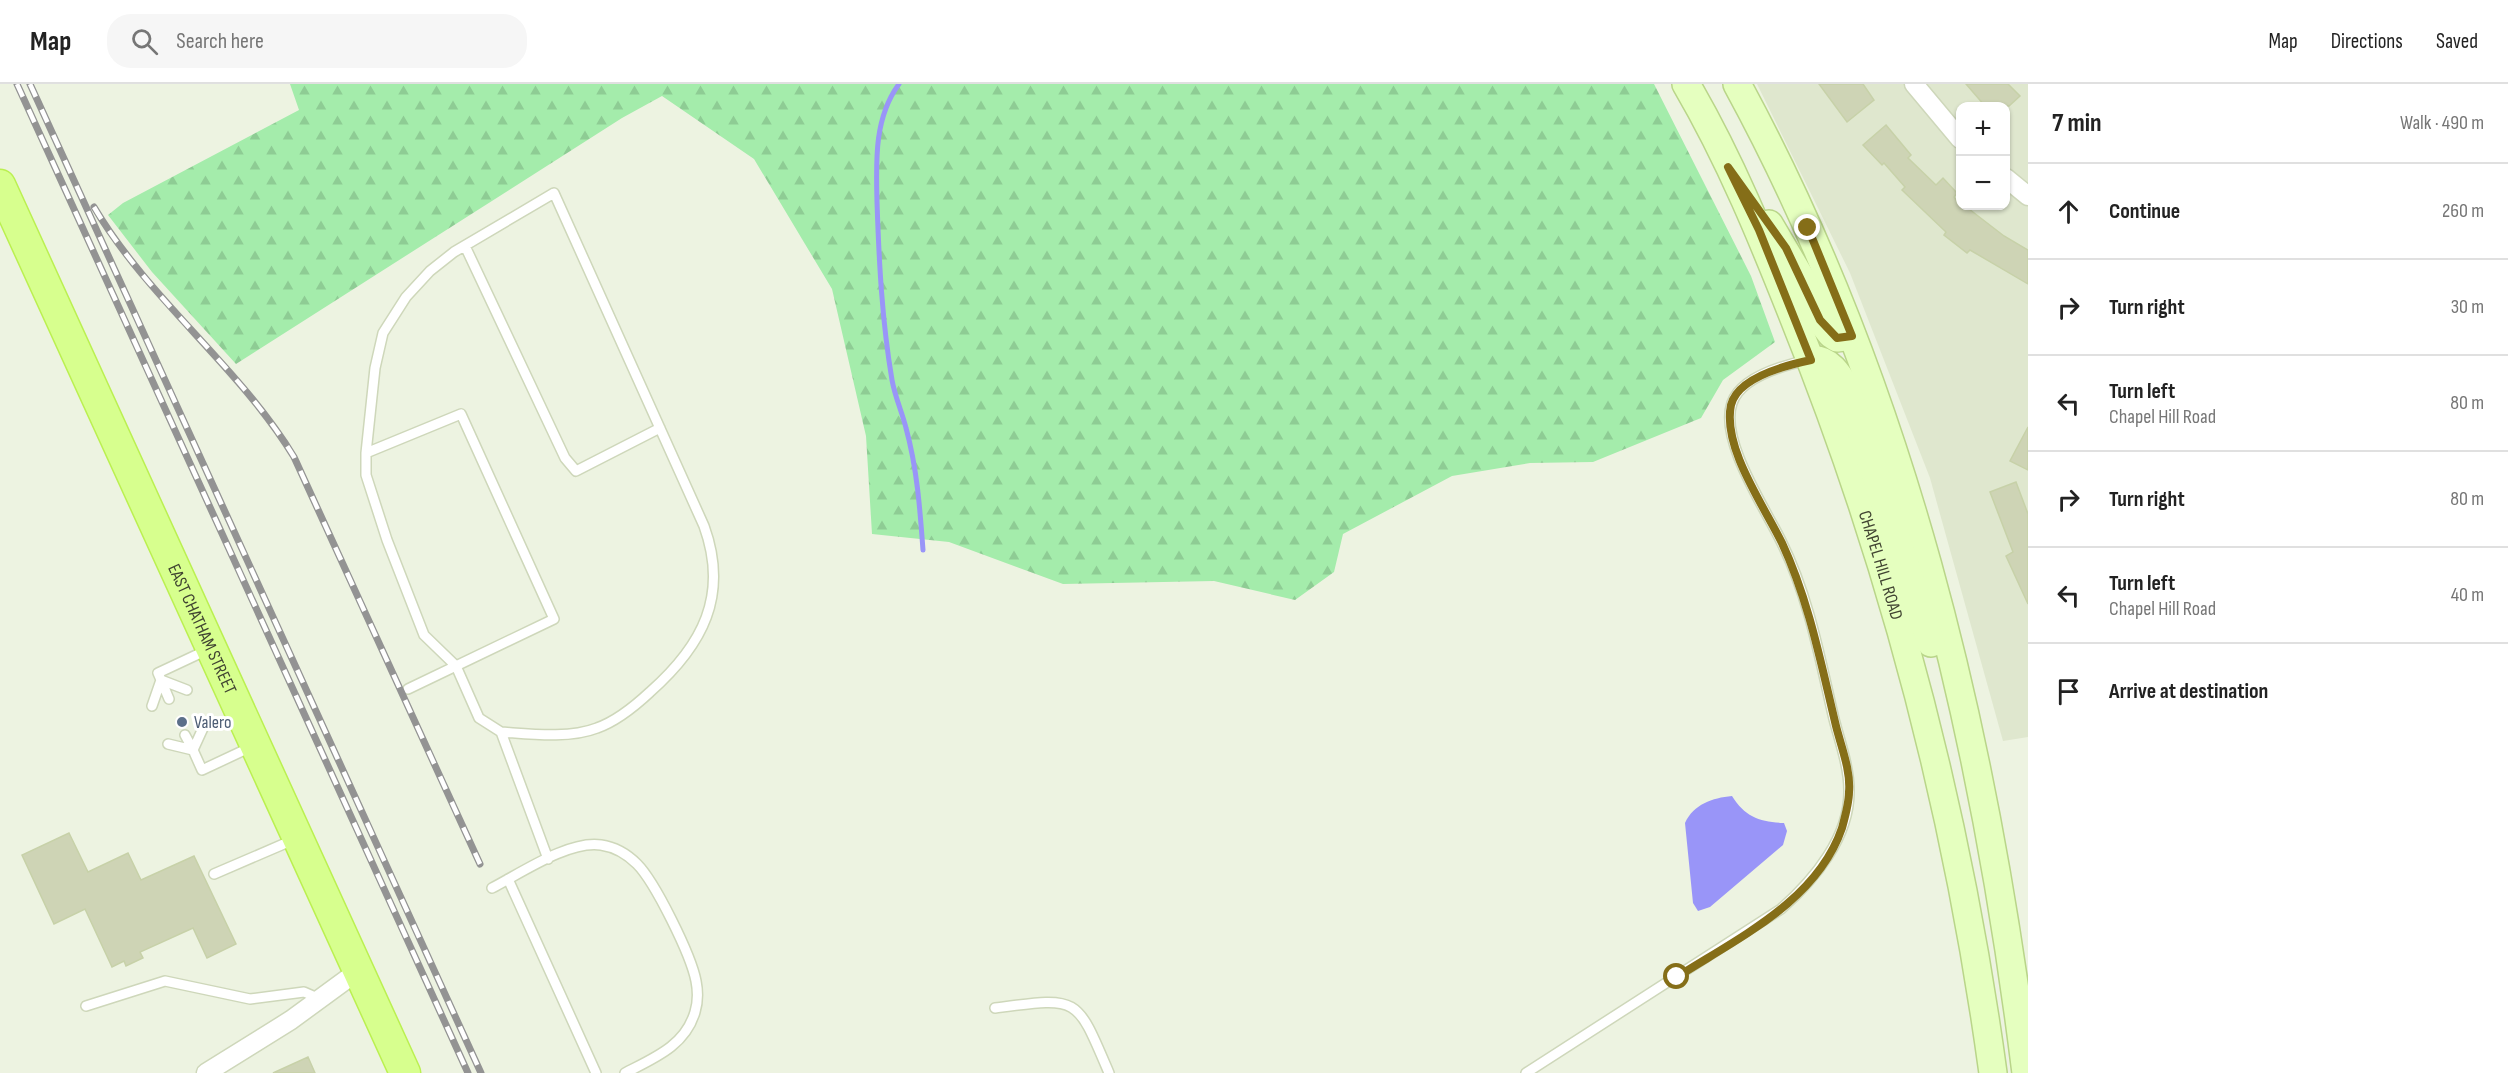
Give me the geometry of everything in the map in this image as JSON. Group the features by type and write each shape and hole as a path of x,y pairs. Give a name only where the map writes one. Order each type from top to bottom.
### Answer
{"main road":[{"name":"CHAPEL HILL ROAD","path":"1686,84 1759,230 1811,360 1855,480 1899,619 1960,873 1981,987 1993,1073"},
{"path":"1737,84 1808,228 1852,336 1885,424 1922,541 1962,699 1997,881 2026,1073"},
{"path":"1728,167 1786,248 1825,328 1837,338 1852,336"},
{"name":"EAST CHATHAM STREET","path":"0,184 405,1073"},
{"path":"1811,360 1824,361 1833,368 1847,389 1932,644 1952,687 1969,739"}],"street":[{"path":"1914,84 1956,134"},
{"path":"2010,181 2028,196"},
{"path":"206,1073 320,999 358,971"}],"lane":[{"path":"554,194 660,428 711,545 715,580 711,607 702,630 666,678 643,699 605,724 571,733 501,732 479,718 456,666 424,635 376,508 366,475 366,453 375,368 383,333 406,297 430,271 465,246 554,194"},
{"path":"465,246 565,458 576,471 660,428"},
{"path":"1526,1073 1781,909 1816,875 1842,829 1850,791 1815,635 1803,594 1783,545 1731,437 1732,403 1739,390 1750,382 1792,364 1811,360"},
{"path":"366,453 461,414 554,619 408,689"},
{"path":"169,699 158,673 212,648"},
{"path":"160,680 187,690"},
{"path":"152,706 160,680"},
{"path":"193,750 204,726"},
{"path":"501,732 548,859"},
{"path":"185,735 202,770 256,745"},
{"path":"168,744 193,750"},
{"path":"214,874 298,837"},
{"path":"492,888 548,859 588,844 602,845 622,852 637,864 651,882 692,964 698,999 689,1027 668,1050 626,1073"},
{"path":"508,879 596,1073"},
{"path":"86,1006 165,981 250,999 304,992 320,999"},
{"path":"995,1008 1048,1001 1062,1002 1074,1007 1085,1019 1109,1073"}],"shaded area":[{"path":"1757,84 2028,84 2028,737 2003,741 1930,478 1850,273"},
{"path":"1732,796 1748,814 1760,820 1784,823 1787,831 1783,845 1710,907 1698,911 1693,903 1685,823 1693,811 1704,803"}],"green space":[{"path":"290,84 1654,84 1751,276 1775,342 1723,380 1701,418 1593,462 1530,463 1452,476 1343,534 1334,572 1295,600 1214,581 1063,584 949,542 872,534 866,436 832,289 754,159 662,96 622,118 236,364 152,272 108,215 123,203 299,110"}],"building":[{"path":"1819,84 1863,84 1874,100 1847,122"},
{"path":"1966,84 2008,84 2020,96 2010,105 2010,102 1982,102"},
{"path":"1886,125 1911,155 1908,158 1936,185 1943,178 1956,192 1954,197 1956,210 1970,210 2004,236 2028,250 2028,284 1970,250 1967,253 1944,235 1946,232 1902,190 1905,187 1884,163 1882,165 1863,145"},
{"path":"2028,427 2028,470 2010,461"},
{"path":"2016,482 2028,514 2028,604 2006,556 2013,552 1990,492"},
{"path":"69,833 88,872 128,853 141,880 194,856 236,944 207,958 193,928 140,952 143,958 126,966 124,961 112,967 85,909 54,924 22,855"},
{"path":"308,1057 315,1073 273,1073"}],"waterway":[{"path":"899,84 885,111 878,140 876,171 879,247 883,314 893,386 913,458 923,550"}],"railway":[{"path":"17,84 468,1073"},
{"path":"30,84 481,1073"},
{"path":"94,207 116,241 167,303 247,392 294,457 480,864"}],"place":[{"name":"Valero","path":"182,722"}],"route":[{"path":"1677,977 1781,909 1816,875 1842,829 1850,791 1815,635 1803,594 1783,545 1731,437 1732,403 1739,390 1750,382 1792,364 1811,360 1759,230 1728,167 1786,248 1825,328 1837,338 1852,336 1808,228"}]}
